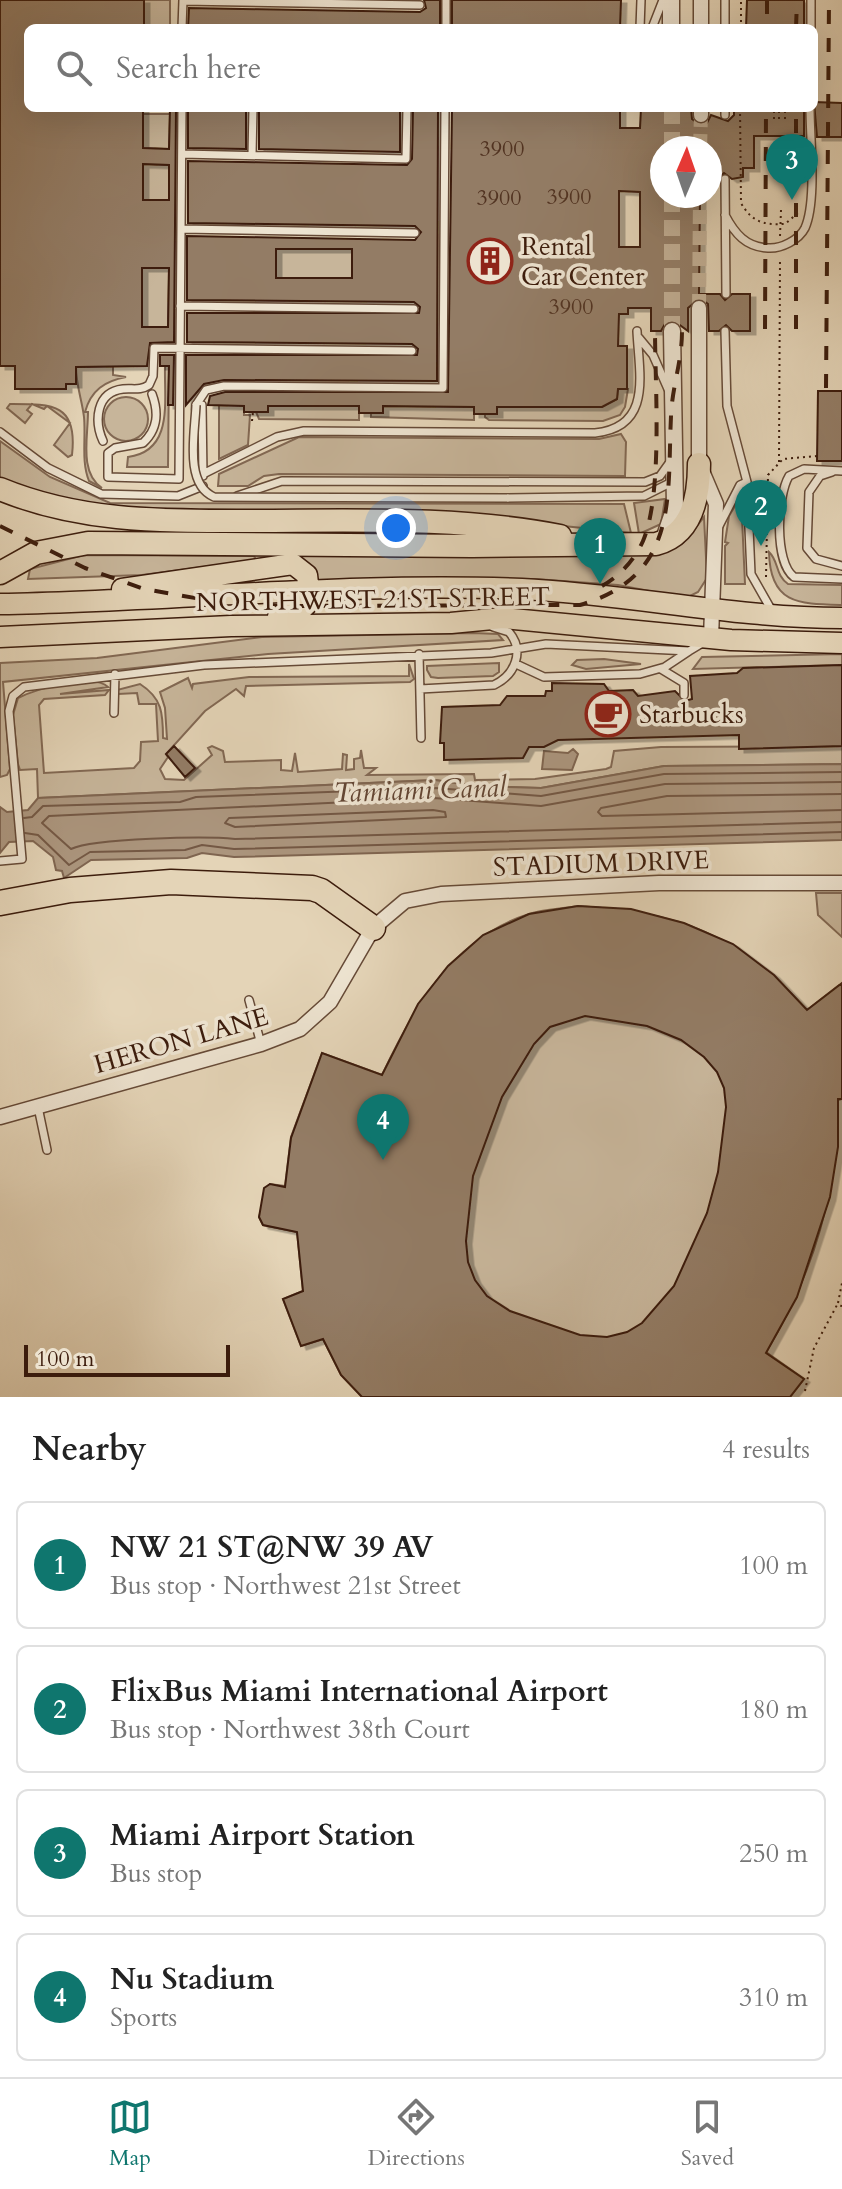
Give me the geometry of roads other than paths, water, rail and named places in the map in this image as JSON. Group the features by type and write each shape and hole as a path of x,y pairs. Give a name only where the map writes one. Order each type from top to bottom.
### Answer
{"highway":[{"path":"0,573 36,553 88,543 600,546 663,542 674,535 691,515 699,492 699,464"},
{"path":"0,489 29,500 124,520 478,525 559,535 600,546"},
{"path":"0,903 70,890 171,882 312,888 331,897 373,928"}],"main road":[{"name":"NORTHWEST 21ST STREET","path":"4,604 312,590 521,589 775,616 842,618"},
{"path":"231,626 297,612 310,601 312,590"},
{"name":"NORTHWEST 21ST STREET","path":"0,637 231,626 527,619 711,638 842,643"}],"street":[{"path":"671,0 671,24"},
{"path":"701,0 701,24"},
{"path":"699,308 699,464 716,504 711,638"},
{"path":"663,542 675,507 672,331"},
{"name":"STADIUM DRIVE","path":"373,928 405,901 441,894 659,883 842,883"},
{"name":"HERON LANE","path":"0,1117 261,1044 300,1029 330,1002 373,928"}],"lane":[{"path":"446,0 446,24"},
{"path":"640,24 641,0"},
{"path":"654,24 663,0"},
{"path":"725,0 725,24"},
{"path":"811,0 811,24"},
{"path":"182,24 183,1 420,5"},
{"path":"152,394 156,418 150,437 133,447 115,448 108,453 108,477 179,479 182,112"},
{"path":"252,155 253,112"},
{"path":"182,154 406,159 407,112"},
{"path":"445,112 443,388 224,386 206,390 199,405 196,478 200,488 214,497 644,496 660,491 676,478"},
{"path":"725,215 735,232 754,246 775,248 800,235 807,219 809,200 810,112"},
{"path":"725,179 726,294"},
{"path":"181,229 415,233"},
{"path":"180,306 414,309"},
{"path":"725,331 727,406 747,482 751,574 775,616"},
{"path":"203,474 277,437 304,431 595,433 614,430 629,420 639,398 637,334 653,355 674,402"},
{"path":"103,441 97,414 106,397 123,389 143,389 149,385 153,376 154,348 412,351"},
{"path":"199,405 203,486"},
{"path":"0,432 48,468 101,494 178,496 203,486"},
{"path":"203,486 218,496 229,497 282,481 645,482 663,473 675,451"},
{"path":"839,471 804,469 792,473 786,480 782,493 781,557 786,570 799,580 842,579"},
{"path":"839,471 820,476 809,492 807,548 816,559 842,566"},
{"path":"716,532 733,496 747,482"},
{"path":"420,689 494,685 508,676 516,664 514,637 506,630 451,623"},
{"path":"516,664 544,677 640,674 659,668 711,638"},
{"path":"0,861 22,859 9,711 13,696 30,686 204,665 491,653 546,644 689,651"},
{"path":"419,654 421,738"},
{"path":"659,668 675,675 686,689"},
{"path":"114,713 115,674"},
{"path":"249,1000 261,1044"},
{"path":"38,1107 47,1150"}],"water":[{"path":"573,749 578,754 572,770 542,769 544,751 568,753"},
{"name":"Tamiami Canal","path":"842,764 842,840 234,857 202,853 187,858 91,860 64,878 62,871 56,870 53,857 33,841 9,842 0,853 0,807 7,812 28,810 38,798 435,780 475,786 541,788 664,766"}],"tunnel":[{"path":"672,112 672,136"},
{"path":"700,136 701,115"},
{"path":"672,208 672,331"},
{"path":"699,308 700,208"}],"railway":[{"path":"767,0 767,24"},
{"path":"796,24 797,0"},
{"path":"826,388 829,0"},
{"path":"765,329 766,112"},
{"path":"796,112 796,329"},
{"path":"602,586 631,561 640,548 649,521 656,468 655,331"},
{"path":"0,526 85,568 144,589 218,602 274,606 580,605 612,592 635,575 651,554 661,531 667,505 672,405 682,331"}],"place":[{"name":"Miami Airport Station","path":"792,200"},
{"name":"Rental Car Center","path":"490,261"},
{"name":"FlixBus Miami International Airport","path":"761,546"},
{"name":"NW 21 ST@NW 39 AV","path":"600,584"},
{"name":"Starbucks","path":"608,714"},
{"name":"Nu Stadium","path":"383,1160"}]}
